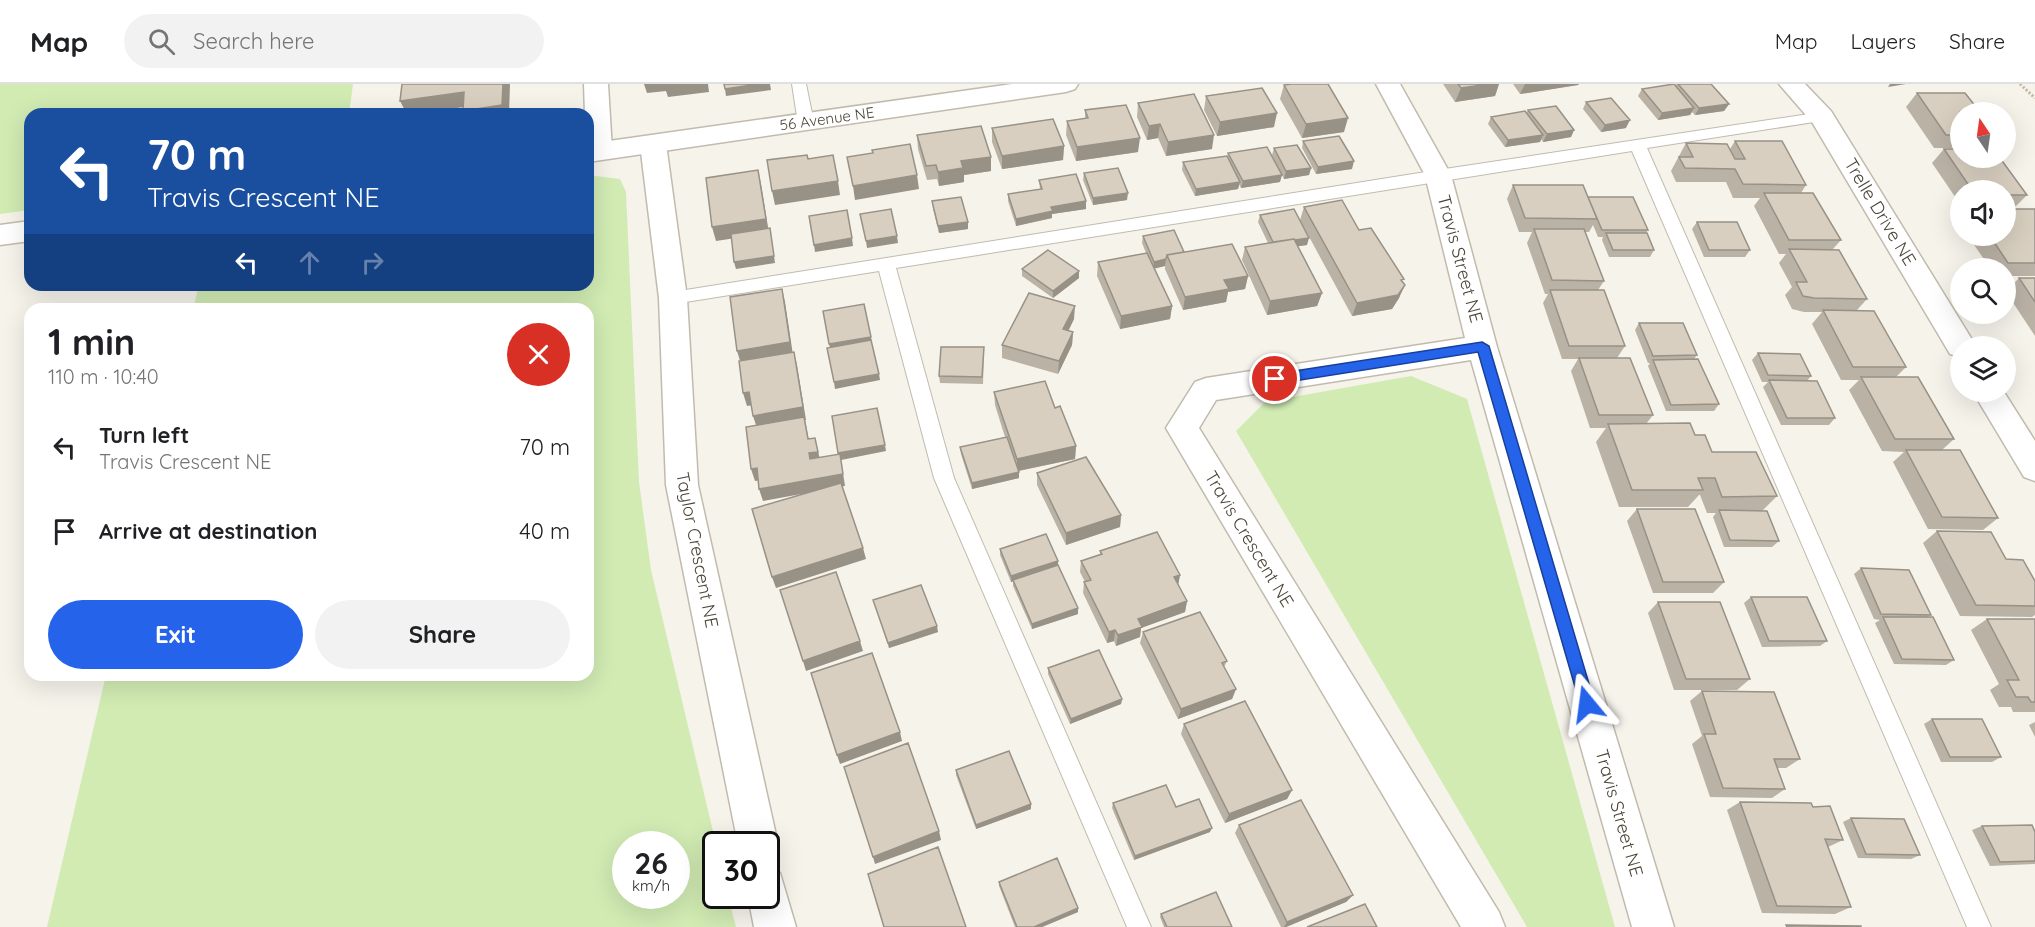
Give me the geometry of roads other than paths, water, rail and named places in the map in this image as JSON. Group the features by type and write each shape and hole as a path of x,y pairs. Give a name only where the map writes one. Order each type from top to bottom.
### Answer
{"street":[{"path":"594,152 596,84"},
{"name":"56 Avenue NE","path":"594,152 806,123 1011,88 1066,84"},
{"name":"Travis Street NE","path":"1388,84 1438,175 1482,346 1653,927"},
{"name":"Trelle Drive NE","path":"1791,84 1822,117 1955,336"},
{"name":"Taylor Crescent NE","path":"653,144 673,298 682,485 755,831"},
{"path":"0,235 24,232"},
{"name":"Travis Crescent NE","path":"1482,346 1206,390 1182,428 1484,927"},
{"path":"1994,402 2035,468"},
{"path":"771,909 775,927"}],"lane":[{"path":"799,84 806,123"},
{"path":"673,298 1438,175 1822,117"},
{"path":"1638,146 1979,927"},
{"path":"886,264 944,478 1139,927"}]}
